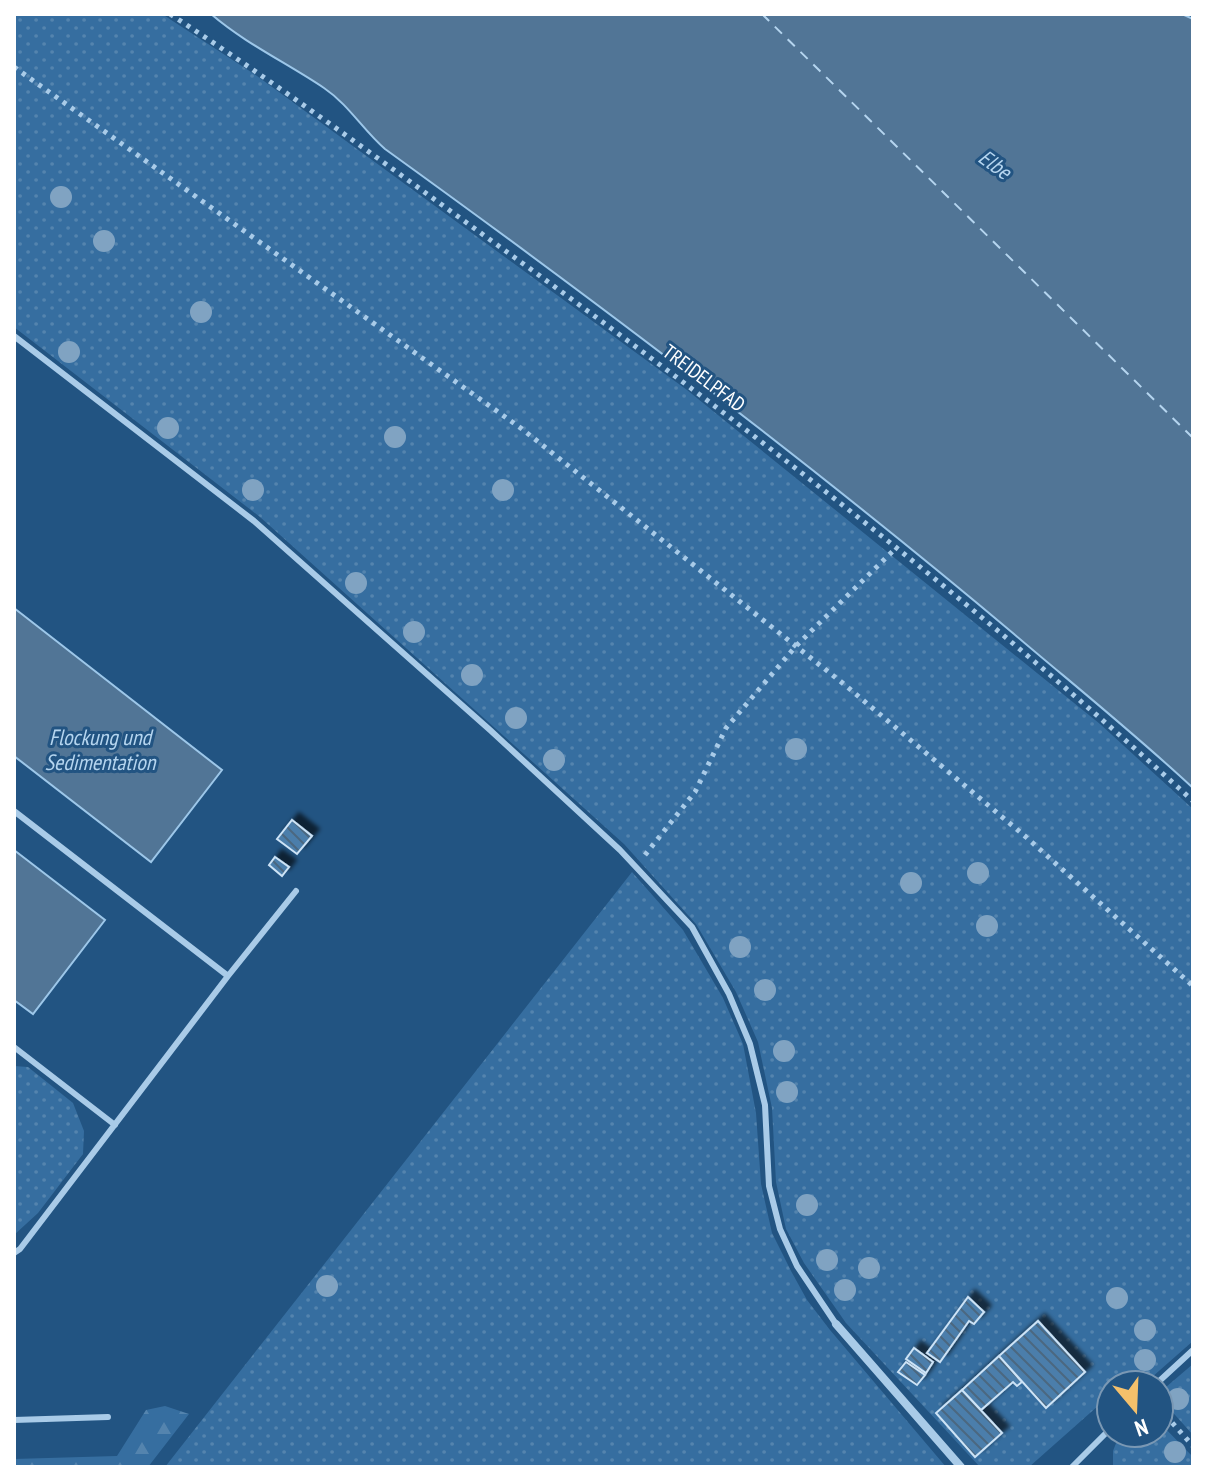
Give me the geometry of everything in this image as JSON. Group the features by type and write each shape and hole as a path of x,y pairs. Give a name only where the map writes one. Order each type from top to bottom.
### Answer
{"street":[{"path":"836,1324 961,1467"}],"lane":[{"path":"14,336 254,521 490,730 636,867 692,927 750,1044 765,1105 769,1186 780,1229 797,1266 836,1324"},
{"path":"14,811 228,976"},
{"path":"14,1253 296,891"},
{"path":"14,1047 115,1125"},
{"path":"1172,1369 1193,1350"},
{"path":"14,1420 108,1417"},
{"path":"1072,1467 1095,1444"}],"path":[{"name":"TREIDELPFAD","path":"170,14 262,74 692,387 896,548 1108,723 1193,801"},
{"path":"14,67 522,429 796,646 1026,837 1193,986"},
{"path":"636,867 695,792 726,728 796,646 896,548"},
{"path":"1175,1426 1193,1446"}],"green space":[{"path":"14,14 162,14 257,76 687,390 1100,724 1193,809 1193,1341 1161,1369 1095,1369 1095,1409 1029,1467 980,1467 846,1323 804,1263 786,1229 776,1182 772,1108 758,1042 736,992 696,924 624,844 260,517 14,327"},
{"path":"632,872 683,930 723,998 743,1044 756,1113 761,1184 772,1233 791,1271 807,1300 830,1330 946,1467 165,1467"},
{"path":"14,1066 28,1067 73,1103 84,1131 83,1154 38,1213 14,1235"},
{"path":"1193,1364 1193,1435 1175,1415 1175,1379"},
{"path":"165,1406 189,1414 148,1467 14,1467 14,1459 117,1456 146,1410"},
{"path":"1175,1438 1193,1457 1193,1467 1113,1467 1113,1451 1175,1449"}],"water":[{"name":"Elbe","path":"211,14 1182,14 1193,19 1193,788 938,570 782,446 625,325 385,149 333,95 238,35"},
{"name":"Flockung und Sedimentation","path":"14,608 222,770 151,862 14,756"},
{"path":"14,850 105,920 33,1014 14,1000"}],"building":[{"path":"292,820 312,836 297,854 277,839"},
{"path":"275,857 289,867 282,876 269,865"},
{"path":"968,1297 984,1312 974,1324 969,1321 940,1362 927,1353"},
{"path":"1038,1321 1085,1372 1046,1408 999,1356"},
{"path":"914,1348 933,1362 926,1373 906,1359"},
{"path":"999,1356 1022,1382 1017,1386 1013,1382 981,1410 962,1390"},
{"path":"906,1362 925,1375 917,1385 898,1372"},
{"path":"962,1390 1002,1433 975,1457 936,1413"}],"ferry route":[{"path":"762,14 1193,438"}]}
